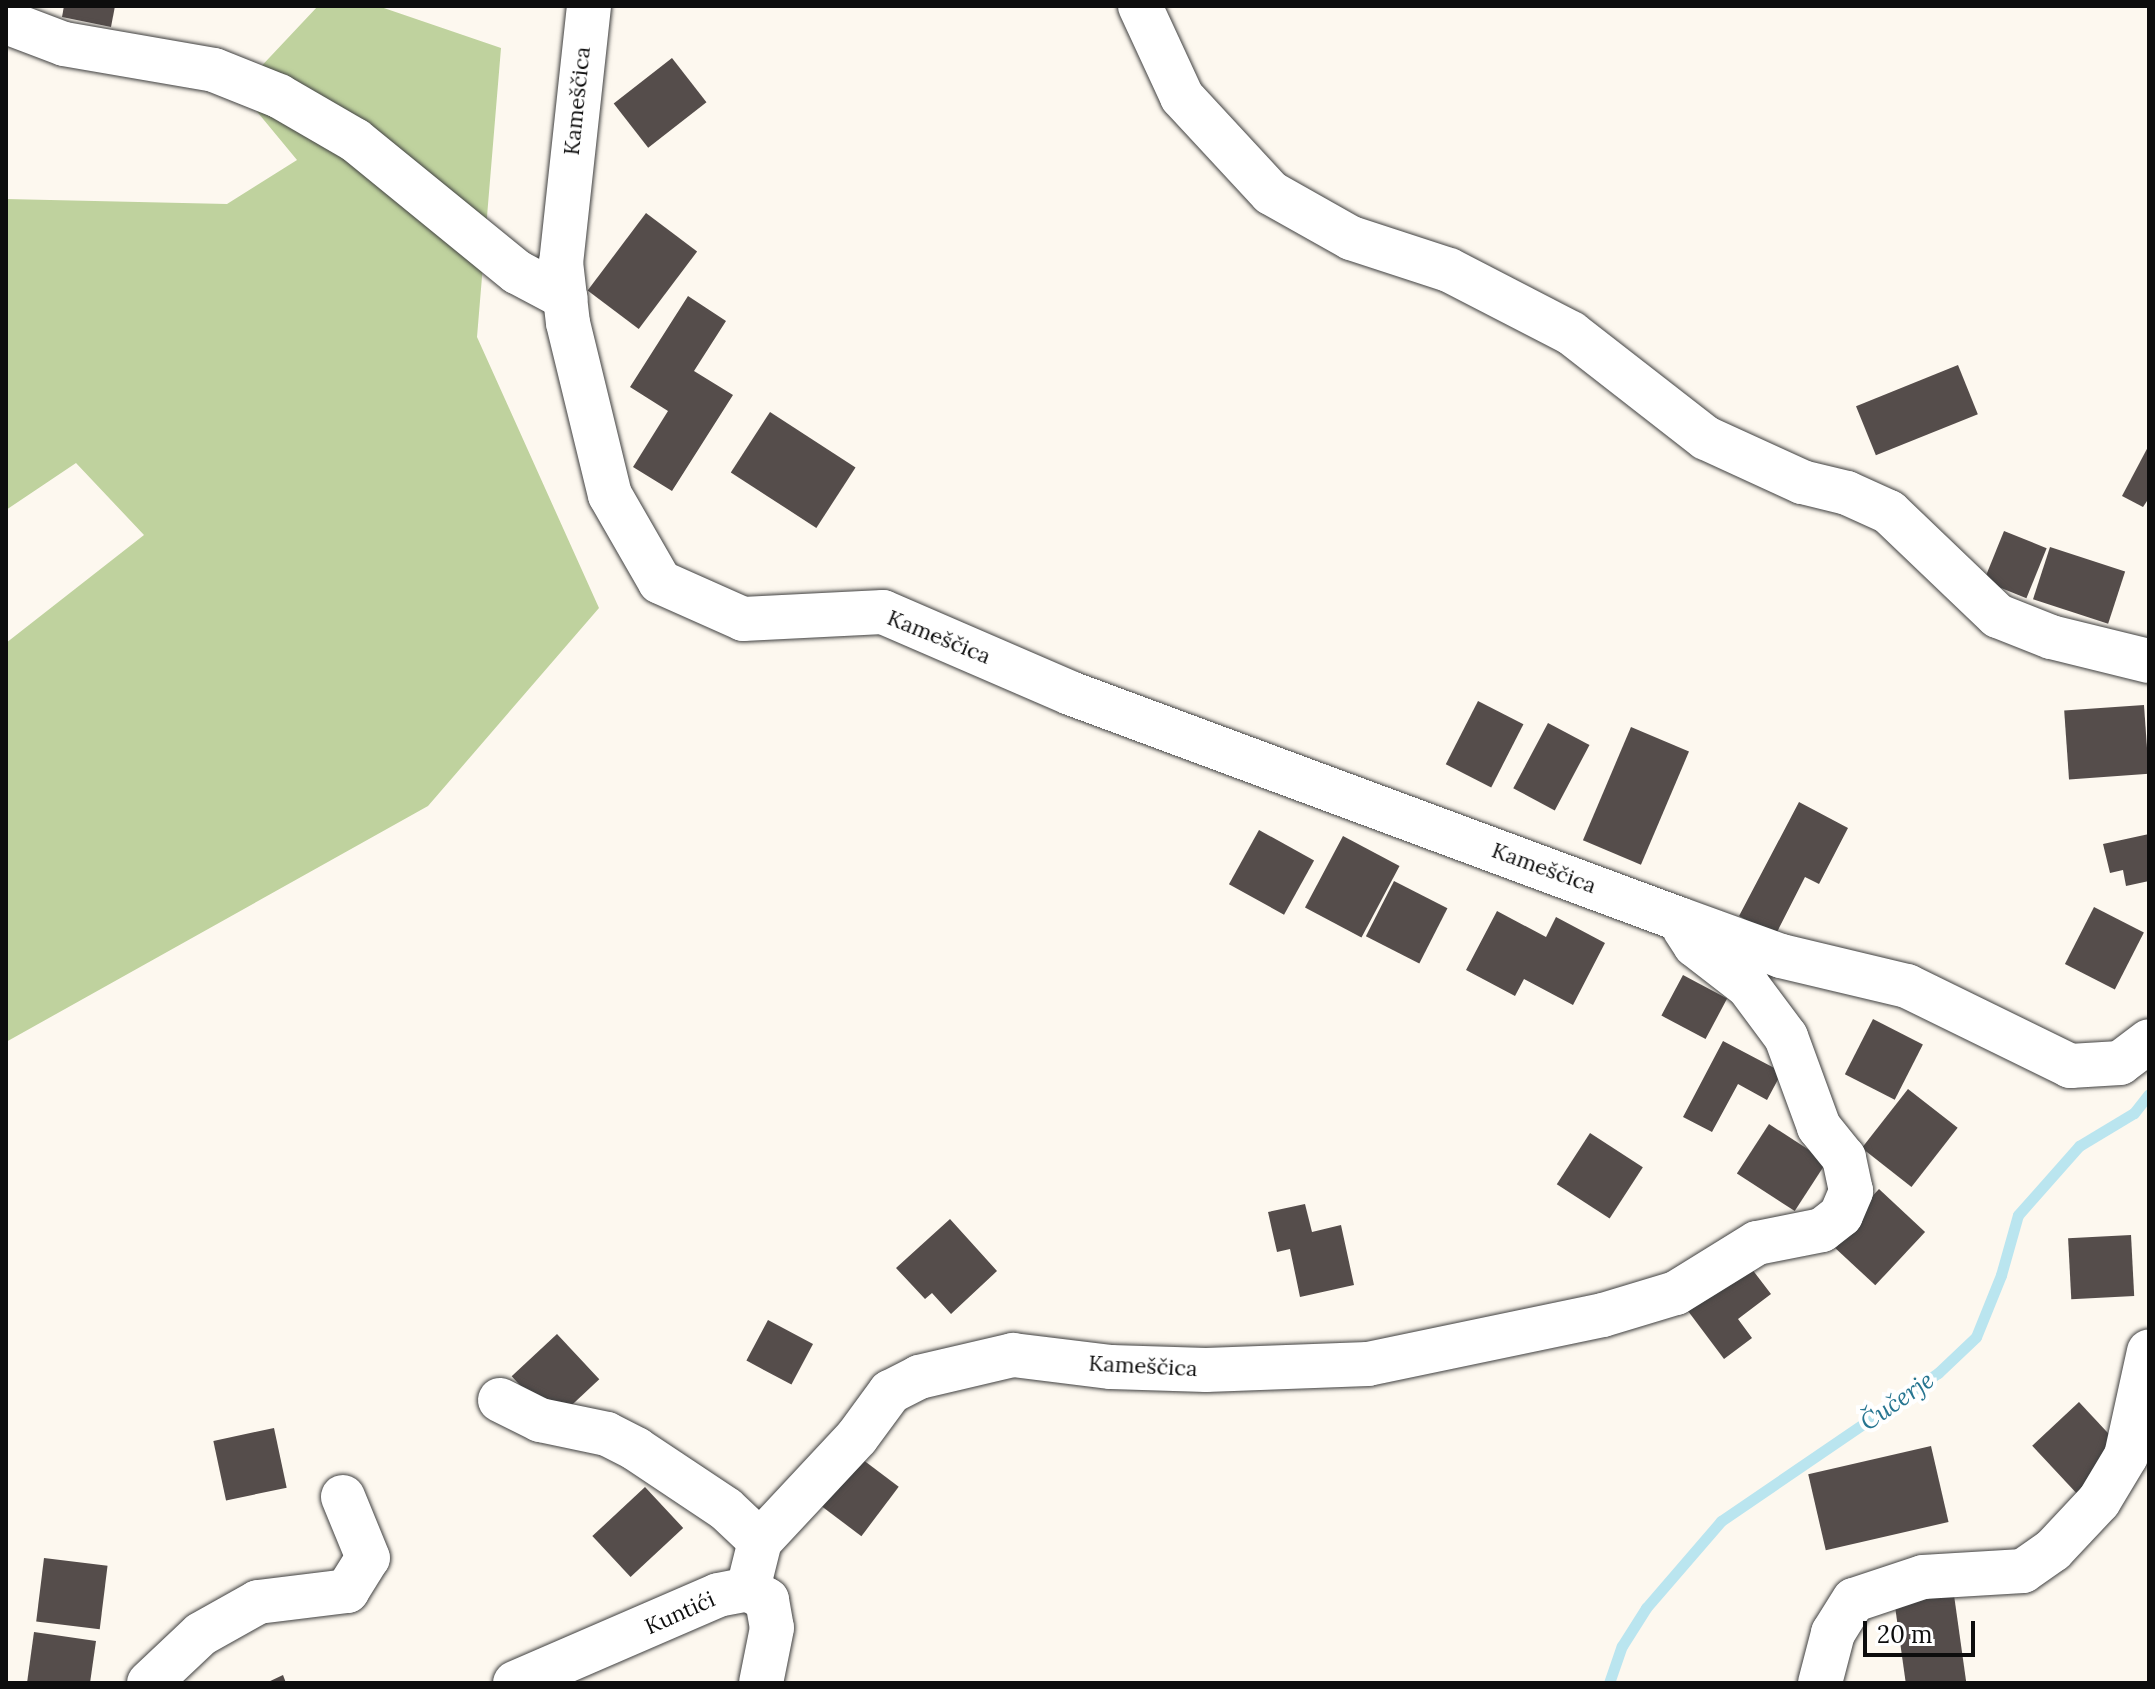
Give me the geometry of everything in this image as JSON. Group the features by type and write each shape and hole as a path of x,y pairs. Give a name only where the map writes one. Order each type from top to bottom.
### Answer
{"street":[{"name":"Kameščica","path":"589,6 561,262 566,298 610,495 660,582 743,619 883,612 1070,693 1679,919 1781,956 1907,986 2070,1066 2120,1063 2149,1041"},
{"path":"1140,6 1182,97 1271,193 1351,238 1449,270 1571,333 1706,438 1802,482 1847,493 1889,512 1998,616 2051,637 2149,661"},
{"path":"6,22 64,44 214,70 279,96 355,140 517,272 566,298"},
{"name":"Kameščica","path":"748,1589 760,1541 857,1437 890,1392 950,1367 1013,1355 1111,1367 1206,1370 1368,1364 1603,1315 1676,1293 1757,1243 1822,1230 1841,1215 1851,1191 1844,1158 1819,1127 1786,1037 1748,986 1695,945 1679,919"},
{"path":"1820,1683 1833,1633 1854,1600 1923,1577 2023,1571 2053,1550 2099,1501 2126,1456 2149,1351"},
{"path":"500,1400 540,1420 607,1434 636,1449 726,1509 760,1541"},
{"path":"149,1683 201,1634 258,1602 347,1591 368,1558 343,1497"},
{"path":"748,1589 767,1600 772,1628 761,1683"},
{"name":"Kuntići","path":"515,1683 718,1595 748,1589"}],"green space":[{"path":"318,6 378,6 501,48 477,337 599,608 428,806 6,1042 6,643 144,535 76,463 6,510 6,199 227,204 297,160 239,90"}],"building":[{"path":"64,6 115,6 111,27 62,17"},
{"path":"672,58 706,102 648,148 614,104"},
{"path":"646,213 697,252 639,329 588,290"},
{"path":"688,296 726,321 694,371 733,395 672,491 633,467 668,411 630,387"},
{"path":"1958,365 1978,414 1876,455 1856,406"},
{"path":"770,412 856,468 816,528 731,472"},
{"path":"2149,445 2149,498 2143,507 2122,496"},
{"path":"2004,531 2047,548 2026,598 1984,581"},
{"path":"2050,547 2125,571 2108,624 2033,599"},
{"path":"1478,701 1523,724 1491,787 1446,764"},
{"path":"2144,705 2149,774 2069,779 2064,711"},
{"path":"1548,723 1589,745 1555,810 1513,788"},
{"path":"1631,727 1689,752 1641,865 1583,840"},
{"path":"1799,802 1848,828 1819,884 1805,877 1775,936 1739,916"},
{"path":"1259,830 1314,861 1284,915 1229,884"},
{"path":"2149,834 2149,881 2126,886 2123,870 2110,873 2103,844"},
{"path":"1343,836 1400,866 1361,938 1305,908"},
{"path":"1394,881 1447,908 1419,963 1366,936"},
{"path":"2094,907 2144,932 2115,989 2065,964"},
{"path":"1497,911 1546,937 1556,917 1605,943 1573,1005 1524,979 1515,996 1466,970"},
{"path":"1683,975 1727,998 1706,1039 1661,1016"},
{"path":"1873,1019 1923,1044 1895,1100 1845,1074"},
{"path":"1723,1041 1782,1072 1767,1100 1738,1084 1712,1132 1683,1117"},
{"path":"1908,1089 1958,1128 1911,1187 1862,1148"},
{"path":"1769,1124 1827,1162 1795,1211 1737,1173"},
{"path":"1590,1133 1643,1167 1610,1218 1557,1184"},
{"path":"1879,1189 1925,1232 1875,1285 1829,1242"},
{"path":"1305,1204 1312,1232 1341,1225 1354,1285 1300,1297 1290,1249 1277,1252 1268,1212"},
{"path":"950,1219 997,1271 951,1314 932,1293 925,1299 896,1268"},
{"path":"2131,1235 2134,1296 2071,1299 2068,1238"},
{"path":"1745,1260 1771,1294 1738,1319 1752,1338 1724,1359 1685,1307"},
{"path":"768,1320 813,1344 791,1385 746,1361"},
{"path":"557,1334 599,1379 554,1422 512,1376"},
{"path":"2079,1402 2123,1450 2077,1493 2032,1446"},
{"path":"274,1428 287,1488 226,1501 213,1441"},
{"path":"1931,1446 1949,1522 1826,1550 1808,1474"},
{"path":"850,1450 899,1487 861,1536 813,1500"},
{"path":"645,1487 683,1528 631,1577 592,1536"},
{"path":"44,1558 108,1566 100,1629 36,1622"},
{"path":"1954,1595 1966,1683 1906,1683 1895,1603"},
{"path":"34,1632 96,1641 90,1683 27,1683"},
{"path":"283,1675 286,1683 266,1683"}],"waterway":[{"name":"Čučerje","path":"1609,1683 1622,1646 1646,1608 1721,1521 1938,1373 1976,1337 2001,1275 2018,1215 2079,1146 2134,1113 2149,1094"}]}
